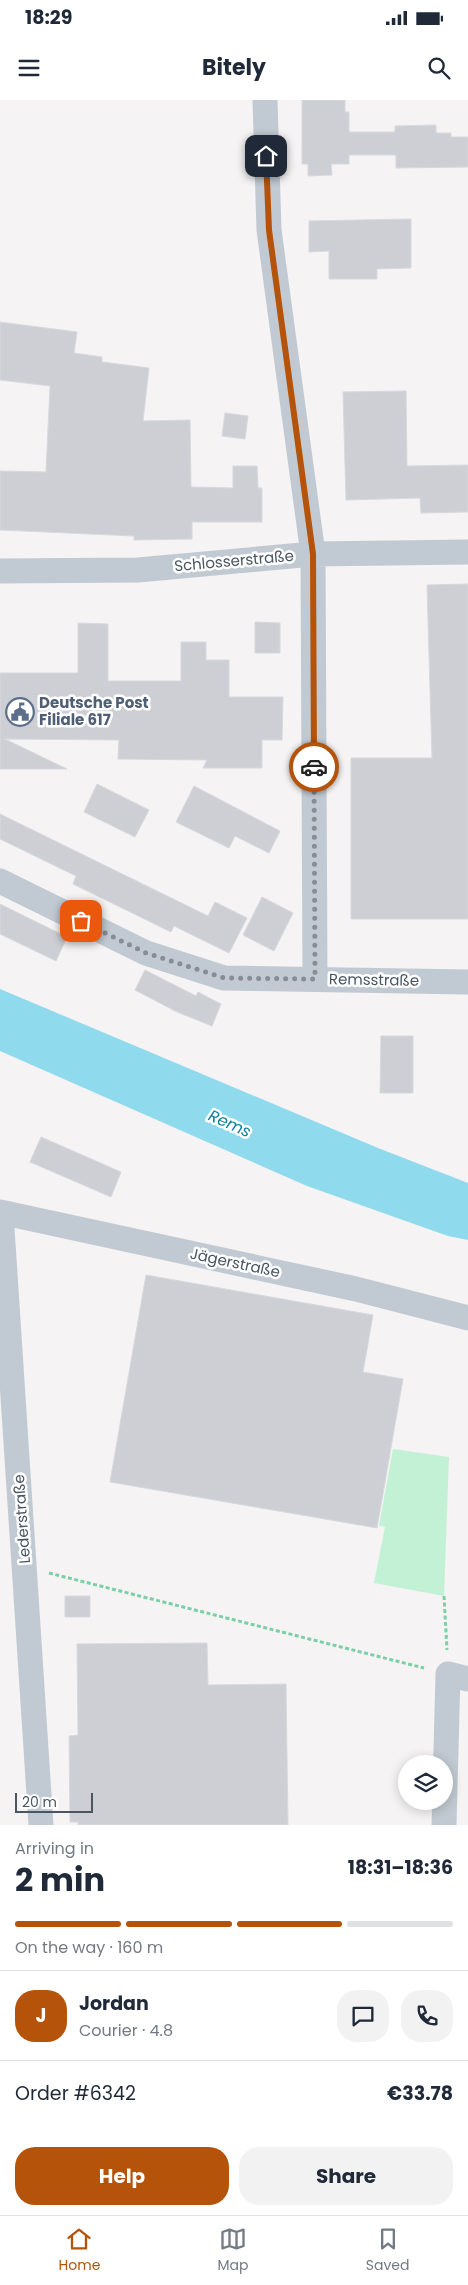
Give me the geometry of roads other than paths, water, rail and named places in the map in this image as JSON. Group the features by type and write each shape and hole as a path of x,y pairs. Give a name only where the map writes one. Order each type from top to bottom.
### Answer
{"street":[{"path":"265,100 269,230 313,554 315,979"},
{"name":"Schlosserstraße","path":"0,571 138,570 313,554 468,552"},
{"name":"Remsstraße","path":"0,881 146,953 224,978 468,982"},
{"name":"Jägerstraße","path":"1,1212 356,1289 468,1318"},
{"name":"Lederstraße","path":"1,1212 6,1398 25,1567 41,1825"},
{"path":"444,1825 458,1677"}],"water":[{"name":"Rems","path":"0,989 378,1148 468,1183 468,1240 448,1236 307,1186 0,1051"}],"place":[{"name":"Deutsche Post Filiale 617","path":"20,712"}]}
